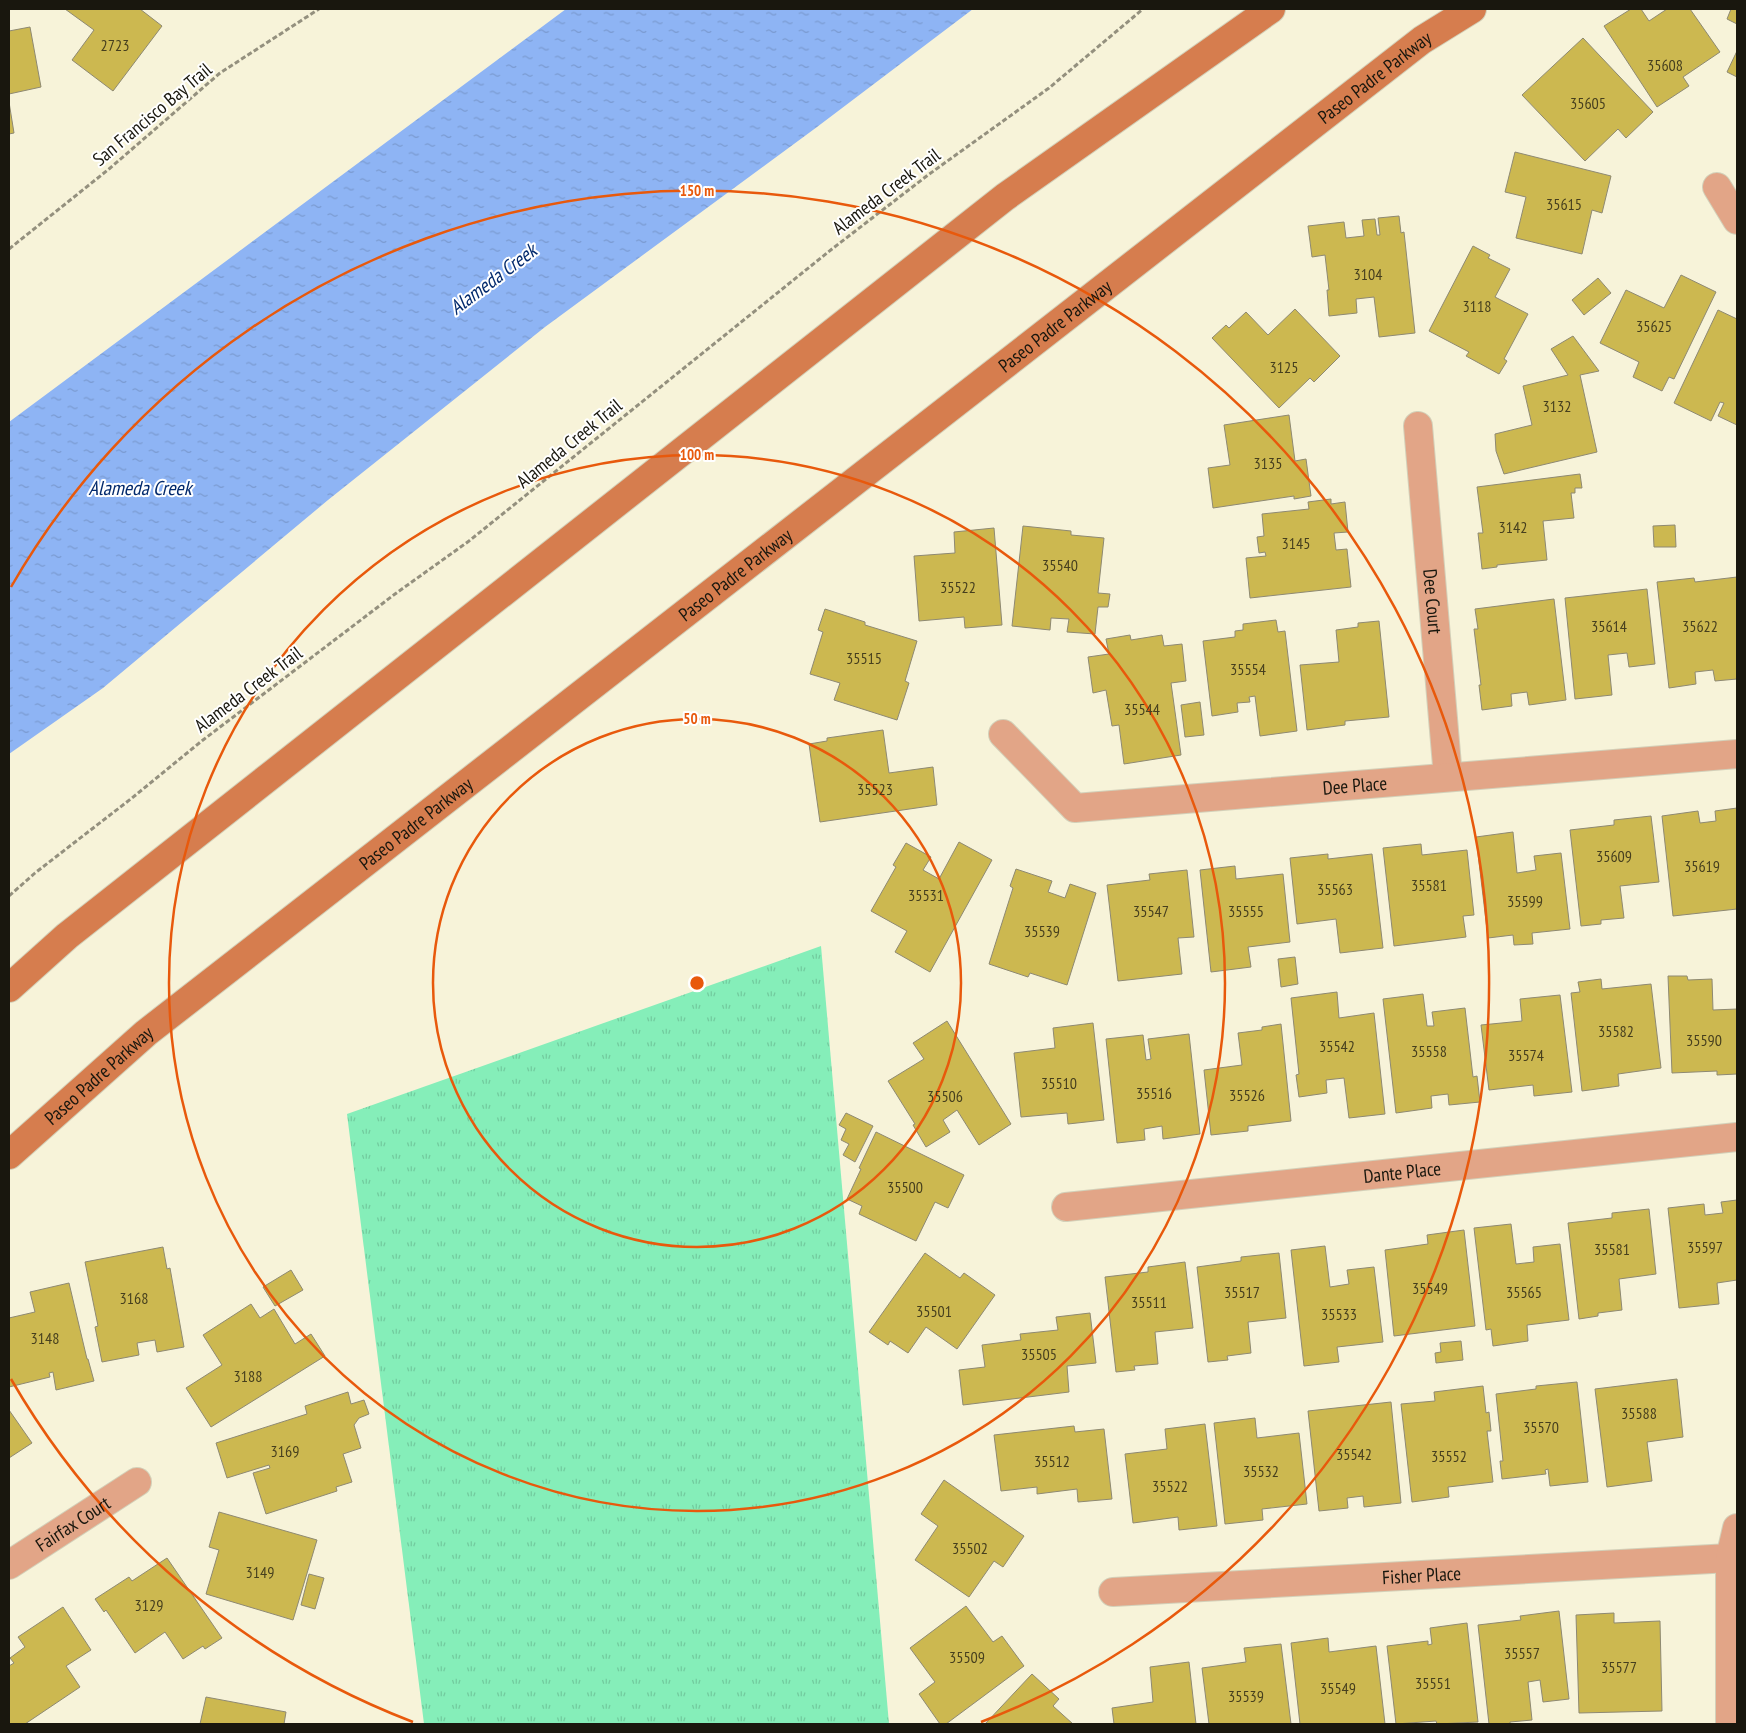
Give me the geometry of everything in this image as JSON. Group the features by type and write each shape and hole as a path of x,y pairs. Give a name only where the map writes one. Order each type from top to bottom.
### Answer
{"main road":[{"path":"9,988 67,936 1005,197 1271,9"},
{"name":"Paseo Padre Parkway","path":"9,1156 146,1033 1422,40 1472,9"}],"street":[{"path":"1716,187 1737,220"},
{"name":"Dee Court","path":"1418,426 1448,777"},
{"name":"Dee Place","path":"1003,734 1075,808 1737,754"},
{"name":"Dante Place","path":"1066,1207 1737,1137"},
{"name":"Fairfax Court","path":"9,1565 137,1482"},
{"path":"1730,1724 1730,1558 1737,1528"},
{"name":"Fisher Place","path":"1113,1592 1730,1558"}],"path":[{"name":"San Francisco Bay Trail","path":"9,249 109,169 220,73 319,9"},
{"name":"Alameda Creek Trail","path":"9,896 35,873 132,798 202,740 395,594 469,541 839,243 928,175 1049,88 1143,9"}],"green space":[{"path":"821,946 889,1724 424,1724 347,1114"}],"water":[{"name":"Alameda Creek","path":"566,9 973,9 817,127 545,327 328,500 103,688 9,754 9,422"}],"building":[{"path":"65,9 140,9 162,26 113,91 72,60 94,30"},
{"path":"1631,9 1641,9 1649,21 1667,9 1690,9 1720,52 1683,77 1689,86 1657,107 1604,26"},
{"path":"1731,9 1737,9 1737,24 1727,19"},
{"path":"30,27 41,87 9,94 9,31"},
{"path":"1583,38 1653,112 1626,138 1618,129 1585,161 1522,95"},
{"path":"1737,51 1737,77 1727,72"},
{"path":"9,102 14,133 9,134"},
{"path":"1515,152 1611,176 1602,213 1592,210 1582,254 1516,238 1526,197 1505,192"},
{"path":"1399,216 1401,233 1404,232 1415,333 1379,337 1374,297 1356,299 1357,313 1329,316 1327,290 1329,290 1325,255 1312,257 1308,226 1344,222 1346,238 1364,236 1362,220 1375,219 1377,235 1380,235 1378,218"},
{"path":"1473,246 1490,255 1488,258 1510,269 1495,297 1528,314 1504,359 1507,361 1499,374 1466,356 1469,352 1429,331"},
{"path":"1681,275 1716,292 1674,379 1669,377 1662,391 1633,377 1639,362 1600,343 1626,290 1664,308"},
{"path":"1598,278 1611,293 1584,315 1572,300"},
{"path":"1295,309 1340,356 1314,382 1310,378 1279,408 1212,338 1226,325 1229,328 1246,312 1268,335"},
{"path":"1718,310 1737,319 1737,425 1718,416 1724,403 1720,402 1711,421 1674,403"},
{"path":"1573,336 1599,371 1580,375 1597,452 1504,474 1496,451 1495,434 1532,425 1523,386 1568,375 1551,349"},
{"path":"1289,415 1295,461 1306,459 1311,496 1294,499 1294,496 1213,508 1208,468 1230,465 1224,425"},
{"path":"1580,474 1582,488 1575,488 1575,493 1571,493 1574,518 1543,521 1547,560 1497,565 1497,567 1482,569 1478,533 1483,533 1477,487"},
{"path":"1331,499 1331,504 1345,502 1348,532 1334,533 1336,550 1347,549 1351,587 1250,598 1246,558 1266,556 1265,552 1259,553 1257,537 1264,536 1262,514 1309,509 1308,502"},
{"path":"1675,525 1676,547 1654,547 1653,526"},
{"path":"1023,526 1071,531 1071,535 1104,538 1098,593 1110,594 1108,607 1098,607 1095,634 1067,632 1069,619 1051,618 1050,630 1012,626"},
{"path":"994,528 1002,625 965,628 964,617 919,621 914,556 955,553 954,532"},
{"path":"1737,577 1737,679 1715,681 1713,670 1695,672 1696,684 1669,688 1657,582 1694,578 1695,582"},
{"path":"1647,589 1655,664 1629,667 1627,653 1608,655 1612,695 1575,699 1565,598"},
{"path":"1554,599 1566,700 1529,705 1527,692 1511,694 1512,706 1482,710 1474,629 1478,629 1475,609"},
{"path":"825,609 865,622 865,625 917,641 905,681 909,683 897,720 834,700 840,683 810,674 823,632 818,630"},
{"path":"1276,620 1278,632 1285,631 1297,731 1260,736 1255,696 1249,697 1250,702 1237,703 1238,712 1212,716 1203,641 1235,637 1235,631 1243,630 1243,624"},
{"path":"1379,621 1389,717 1345,721 1345,725 1307,730 1300,665 1339,662 1336,630 1358,627 1358,623"},
{"path":"1130,635 1131,640 1162,635 1164,646 1182,644 1186,681 1171,683 1181,755 1124,764 1119,725 1112,726 1106,690 1093,693 1088,657 1109,654 1106,639"},
{"path":"1200,702 1204,735 1185,737 1181,705"},
{"path":"883,730 889,773 933,767 937,805 820,822 809,744 827,741 827,738"},
{"path":"1737,808 1737,909 1673,916 1662,816 1698,811 1700,823 1716,821 1715,811"},
{"path":"1651,816 1659,882 1620,886 1624,918 1601,920 1601,924 1581,926 1570,830 1614,825 1614,820"},
{"path":"1513,832 1517,873 1536,870 1534,856 1561,853 1570,929 1532,933 1533,944 1514,945 1513,935 1488,938 1476,837"},
{"path":"959,842 992,860 930,972 895,952 907,931 871,911 896,867 893,865 906,843 931,857 923,870 939,879"},
{"path":"1421,844 1422,855 1467,850 1474,915 1463,916 1466,937 1394,946 1383,848"},
{"path":"1328,854 1328,859 1372,854 1383,948 1340,953 1336,919 1297,924 1290,858"},
{"path":"1235,866 1236,879 1283,874 1290,942 1248,947 1251,967 1211,972 1200,870"},
{"path":"1016,869 1052,881 1048,892 1065,898 1070,884 1096,893 1067,985 1030,973 1028,977 989,964 1013,888 1010,886"},
{"path":"1187,870 1194,937 1178,938 1182,974 1118,981 1107,885 1150,880 1149,874"},
{"path":"1295,957 1298,984 1281,987 1278,959"},
{"path":"1668,976 1687,976 1688,980 1712,979 1713,1010 1737,1009 1737,1074 1717,1075 1717,1071 1672,1073"},
{"path":"1601,979 1602,989 1651,984 1661,1068 1618,1074 1619,1086 1582,1091 1571,993 1580,992 1578,982"},
{"path":"1337,992 1339,1018 1374,1013 1385,1114 1349,1118 1344,1078 1326,1080 1327,1093 1299,1097 1296,1075 1299,1074 1291,998"},
{"path":"1423,994 1427,1026 1434,1026 1432,1012 1465,1008 1473,1077 1477,1076 1480,1102 1449,1105 1448,1094 1431,1096 1432,1108 1396,1113 1383,999"},
{"path":"1560,995 1572,1092 1534,1096 1533,1085 1489,1090 1481,1025 1522,1021 1520,999"},
{"path":"947,1021 1011,1124 979,1145 957,1110 943,1120 950,1132 926,1147 913,1125 915,1124 888,1081 924,1059 913,1043"},
{"path":"1093,1023 1104,1120 1068,1124 1067,1113 1021,1117 1014,1053 1055,1048 1053,1028"},
{"path":"1281,1024 1291,1121 1248,1126 1248,1131 1211,1135 1204,1070 1242,1065 1238,1033 1262,1030 1262,1027"},
{"path":"1189,1034 1200,1134 1163,1139 1162,1126 1144,1129 1145,1140 1117,1143 1106,1039 1143,1035 1146,1060 1151,1059 1148,1039"},
{"path":"846,1113 873,1126 855,1162 843,1155 849,1144 841,1140 846,1129 839,1125"},
{"path":"876,1132 964,1175 948,1208 935,1202 916,1241 859,1214 862,1206 847,1199"},
{"path":"1737,1200 1737,1280 1717,1283 1719,1304 1679,1308 1668,1208 1704,1204 1705,1215 1723,1213 1721,1202"},
{"path":"1649,1209 1656,1274 1619,1279 1622,1310 1598,1313 1598,1316 1579,1319 1568,1223 1612,1218 1612,1213"},
{"path":"1511,1224 1516,1264 1534,1262 1533,1247 1560,1244 1569,1320 1527,1325 1528,1341 1493,1346 1491,1329 1486,1330 1474,1228"},
{"path":"1464,1230 1475,1326 1394,1336 1385,1250 1428,1244 1427,1235"},
{"path":"1325,1246 1330,1287 1349,1284 1347,1270 1374,1267 1383,1342 1337,1347 1339,1362 1304,1366 1291,1250"},
{"path":"163,1247 167,1269 170,1268 184,1347 157,1352 155,1340 137,1343 139,1355 102,1362 95,1327 98,1326 85,1262"},
{"path":"925,1253 960,1278 964,1273 995,1295 957,1349 926,1327 908,1353 890,1341 888,1345 869,1332"},
{"path":"1279,1253 1286,1318 1248,1322 1251,1353 1227,1356 1228,1360 1208,1362 1197,1267 1241,1261 1241,1257"},
{"path":"1185,1262 1193,1328 1155,1332 1158,1364 1134,1366 1135,1370 1116,1372 1105,1277 1148,1272 1148,1267"},
{"path":"291,1270 303,1290 275,1306 263,1287"},
{"path":"69,1283 94,1381 56,1390 53,1372 49,1373 50,1377 9,1387 9,1318 35,1312 30,1292"},
{"path":"251,1304 260,1318 274,1309 295,1344 311,1334 325,1356 211,1427 186,1388 222,1365 203,1335"},
{"path":"1090,1313 1096,1363 1067,1366 1069,1392 963,1405 959,1370 985,1367 982,1345 1021,1340 1020,1334 1058,1330 1056,1317"},
{"path":"1461,1341 1463,1360 1436,1363 1435,1353 1441,1352 1440,1343"},
{"path":"1677,1379 1683,1437 1647,1442 1652,1481 1607,1487 1595,1389"},
{"path":"1577,1382 1588,1482 1550,1486 1548,1469 1545,1470 1546,1474 1502,1479 1500,1461 1503,1461 1496,1394 1536,1389 1536,1386"},
{"path":"1483,1386 1486,1413 1489,1412 1491,1431 1487,1431 1493,1482 1448,1487 1449,1497 1412,1502 1401,1404 1435,1401 1434,1392"},
{"path":"348,1392 351,1404 364,1400 369,1414 359,1418 354,1425 361,1448 343,1454 352,1482 336,1487 337,1491 266,1514 253,1473 270,1468 269,1465 227,1478 216,1443 307,1414 305,1406"},
{"path":"1391,1402 1401,1503 1364,1507 1363,1496 1347,1498 1348,1508 1319,1511 1308,1411"},
{"path":"9,1410 32,1443 9,1458"},
{"path":"1255,1418 1257,1438 1299,1433 1307,1504 1262,1509 1263,1520 1225,1524 1214,1423"},
{"path":"1205,1424 1217,1526 1179,1530 1178,1517 1133,1523 1125,1454 1167,1449 1165,1429"},
{"path":"1074,1426 1075,1432 1104,1429 1112,1499 1078,1502 1077,1489 1037,1494 1037,1487 1001,1491 994,1435"},
{"path":"944,1480 1024,1536 1003,1567 994,1561 969,1597 915,1560 938,1526 921,1514"},
{"path":"219,1512 317,1540 293,1620 206,1594 219,1550 209,1547"},
{"path":"167,1558 222,1638 205,1649 203,1646 183,1659 165,1632 135,1653 106,1610 104,1612 95,1599 129,1577 132,1581"},
{"path":"309,1574 324,1578 315,1609 301,1605"},
{"path":"966,1606 993,1642 1002,1636 1024,1666 946,1724 940,1724 919,1694 935,1682 910,1648"},
{"path":"63,1607 91,1650 66,1666 80,1687 25,1724 9,1724 9,1666 14,1663 10,1658 25,1647 18,1637"},
{"path":"1559,1611 1569,1699 1543,1702 1540,1680 1528,1682 1532,1720 1510,1722 1510,1724 1489,1724 1478,1625 1521,1620 1520,1616"},
{"path":"1614,1613 1614,1623 1660,1621 1662,1711 1579,1713 1576,1615"},
{"path":"1467,1623 1478,1722 1437,1724 1436,1721 1396,1724 1387,1646 1428,1641 1428,1645 1432,1644 1430,1628"},
{"path":"1328,1638 1329,1652 1376,1646 1385,1724 1300,1724 1291,1643"},
{"path":"1281,1644 1291,1724 1209,1724 1202,1668 1246,1662 1244,1648"},
{"path":"1189,1662 1196,1724 1114,1724 1112,1708 1153,1702 1150,1667"},
{"path":"1032,1674 1059,1699 1053,1706 1073,1724 985,1724"},
{"path":"206,1697 286,1712 284,1724 200,1724"}]}
